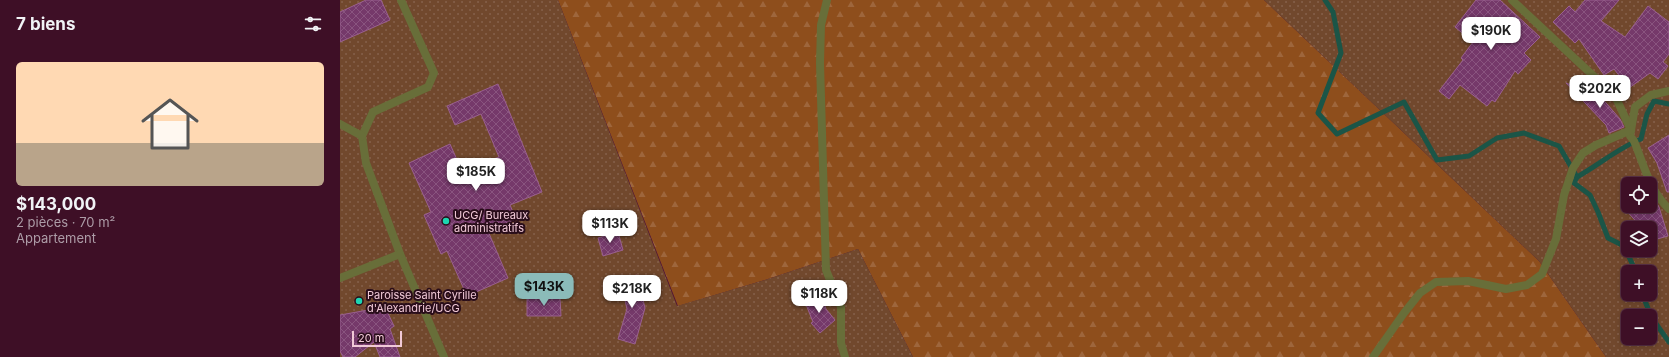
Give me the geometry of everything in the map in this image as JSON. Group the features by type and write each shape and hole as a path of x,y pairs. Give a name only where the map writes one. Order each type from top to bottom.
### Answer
{"street":[{"path":"401,0 434,73 428,87 373,112 362,136 366,163 400,254 444,357"},
{"path":"827,0 821,25 820,63 826,270 841,307 841,343 845,357"},
{"path":"1512,0 1615,96 1638,149 1646,173 1659,199 1669,209"},
{"path":"1631,133 1635,107 1651,95 1669,91"},
{"path":"340,124 362,136"},
{"path":"1373,357 1420,293 1436,282 1468,281 1506,289 1527,285 1542,274 1556,239 1564,195 1573,168 1583,153 1596,145 1631,133"},
{"path":"340,278 400,254"}],"green space":[{"path":"558,0 1264,0 1539,261 1606,357 913,357 858,249 765,280 678,306"}],"shaded area":[{"path":"340,0 558,0 677,306 765,280 858,249 913,357 340,357"},
{"path":"1264,0 1669,0 1669,357 1606,357 1539,261"}],"building":[{"path":"366,0 381,0 390,20 340,42 340,12"},
{"path":"1476,0 1500,0 1540,37 1524,53 1531,60 1518,74 1515,71 1495,102 1492,100 1487,106 1460,85 1449,99 1439,91 1463,60 1461,58 1473,42 1455,27"},
{"path":"1585,0 1619,0 1601,21 1625,37 1648,6 1669,22 1669,54 1663,62 1668,66 1658,79 1650,73 1629,88 1614,69 1604,75 1579,39 1575,43 1553,22 1569,6 1575,12"},
{"path":"1566,83 1600,96 1620,119 1624,127 1609,133 1606,125"},
{"path":"498,84 542,192 510,205 516,219 488,231 508,278 467,296 447,251 441,254 424,215 431,212 409,163 450,144 462,171 499,157 481,114 455,125 447,106"},
{"path":"1669,135 1669,192 1667,192 1657,163 1648,148"},
{"path":"1657,204 1668,236 1657,239 1657,221 1636,221 1628,213 1657,213"},
{"path":"618,232 623,250 603,256 598,238"},
{"path":"637,275 645,308 635,344 618,339 627,309 620,279"},
{"path":"821,295 826,309 835,320 820,333 811,323 813,322 805,302"},
{"path":"527,298 560,298 561,316 527,316"},
{"path":"385,307 394,326 390,329 400,357 380,357 374,342 355,357 343,357 340,351 340,315"}],"waterway":[{"path":"1325,0 1333,12 1341,53 1318,113 1337,134 1404,102 1437,160 1469,156 1497,138 1524,133 1559,146 1577,177"},
{"path":"1577,177 1624,147 1641,139 1647,114 1654,101 1669,104"},
{"path":"1577,177 1574,183 1590,195 1608,238 1624,246 1633,265"},
{"path":"1645,301 1652,318 1669,342"}],"place":[{"name":"UCG/ Bureaux administratifs","path":"446,221"},
{"name":"Paroisse Saint Cyrille d'Alexandrie/UCG","path":"359,301"}]}
